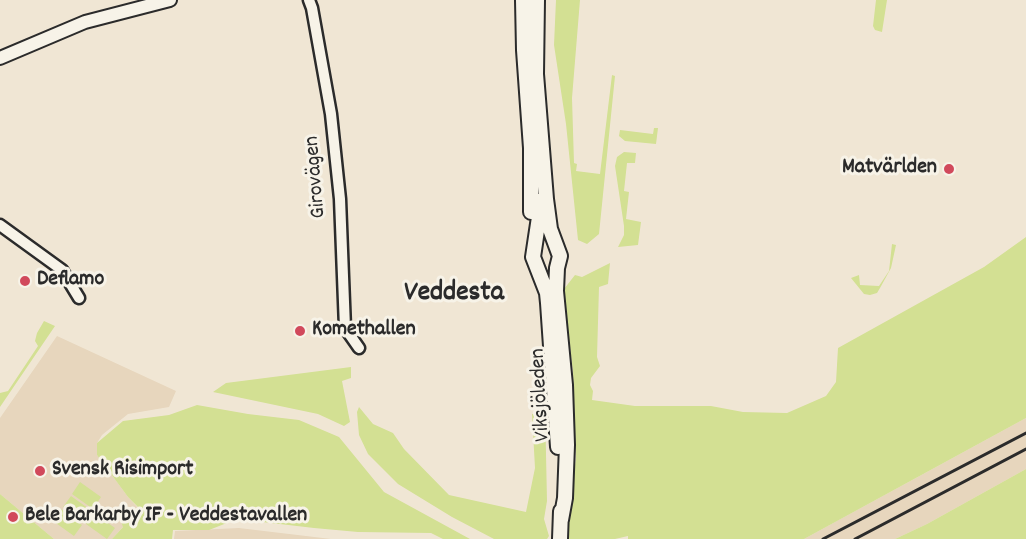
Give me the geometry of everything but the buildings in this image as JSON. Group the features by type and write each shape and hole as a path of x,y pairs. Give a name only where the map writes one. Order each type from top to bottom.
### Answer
{"main road":[{"name":"Viksjöleden","path":"524,0 524,50 531,148 539,207 535,248"},
{"path":"537,0 535,46 546,199 555,245 560,256 557,268 546,272 537,268 533,260 535,248 539,243 545,241 555,245"},
{"name":"Viksjöleden","path":"531,148 531,218 526,258 548,314"},
{"name":"Viksjöleden","path":"537,268 547,293 556,395 560,539"},
{"name":"Viksjöleden","path":"557,268 557,308 565,385 567,445 565,498 561,520"}],"street":[{"path":"0,58 85,22 170,0"},
{"name":"Girovägen","path":"309,0 332,125 340,199 345,328 359,348"},
{"path":"0,225 62,270 79,298"}],"shaded area":[{"path":"57,336 176,391 169,407 128,414 102,435 97,443 97,455 139,509 112,539 54,539 0,494 0,418"},
{"path":"1026,418 1026,469 927,524 895,539 804,539"},
{"path":"239,528 331,539 174,539 175,531"}],"green space":[{"path":"556,0 580,0 572,98 576,171 600,174 612,75 615,76 599,234 587,244 578,240 566,124 554,45"},
{"path":"876,0 887,0 882,32 875,30 873,26"},
{"path":"654,128 658,128 656,144 625,141 619,136 620,130 653,134"},
{"path":"624,152 636,153 635,163 627,163 624,191 629,192 626,219 641,222 638,245 618,247 624,235 624,226 615,166 617,157"},
{"path":"1026,237 1026,418 804,539 628,539 628,536 615,539 565,539 576,458 573,372 564,289 575,275 582,277 610,263 608,284 599,287 597,357 600,366 591,378 592,400 635,406 711,406 743,412 787,413 826,396 836,382 838,348 984,267"},
{"path":"892,244 896,245 891,268 880,288 877,293 864,294 851,278 859,275 860,285 879,286 889,271"},
{"path":"44,321 55,326 0,407 0,393 8,391 38,346 35,341"},
{"path":"535,359 544,359 547,501 544,519 549,536 547,539 494,539 398,484 368,454 359,435 357,412 359,407 373,424 393,433 404,449 449,495 526,512 535,468 532,414 540,413"},
{"path":"351,367 351,378 342,381 350,422 344,426 318,414 213,392 226,383"},
{"path":"197,405 299,420 339,437 384,492 470,539 443,539 431,533 358,532 237,519 209,530 173,530 172,539 112,539 123,527 120,518 139,508 97,455 97,443 123,421 169,415"},
{"path":"1026,469 1026,539 895,539 927,524"},
{"path":"80,482 101,497 93,509 72,494"},
{"name":"Bele Barkarby IF - Veddestavallen","path":"0,494 54,539 0,539"},
{"path":"71,496 92,511 84,522 63,507"},
{"path":"61,509 82,525 74,536 53,521"},
{"path":"94,513 115,528 107,539 86,524"}],"railway":[{"path":"823,539 1026,433"},
{"path":"855,539 1026,449"}],"place":[{"name":"Matvärlden","path":"949,169"},
{"name":"Deflamo","path":"25,281"},
{"name":"Komethallen","path":"300,331"},
{"name":"Svensk Risimport","path":"40,471"},
{"name":"Bele Barkarby IF - Veddestavallen","path":"13,517"}],"district":[{"name":"Veddesta","path":"454,295"}]}
